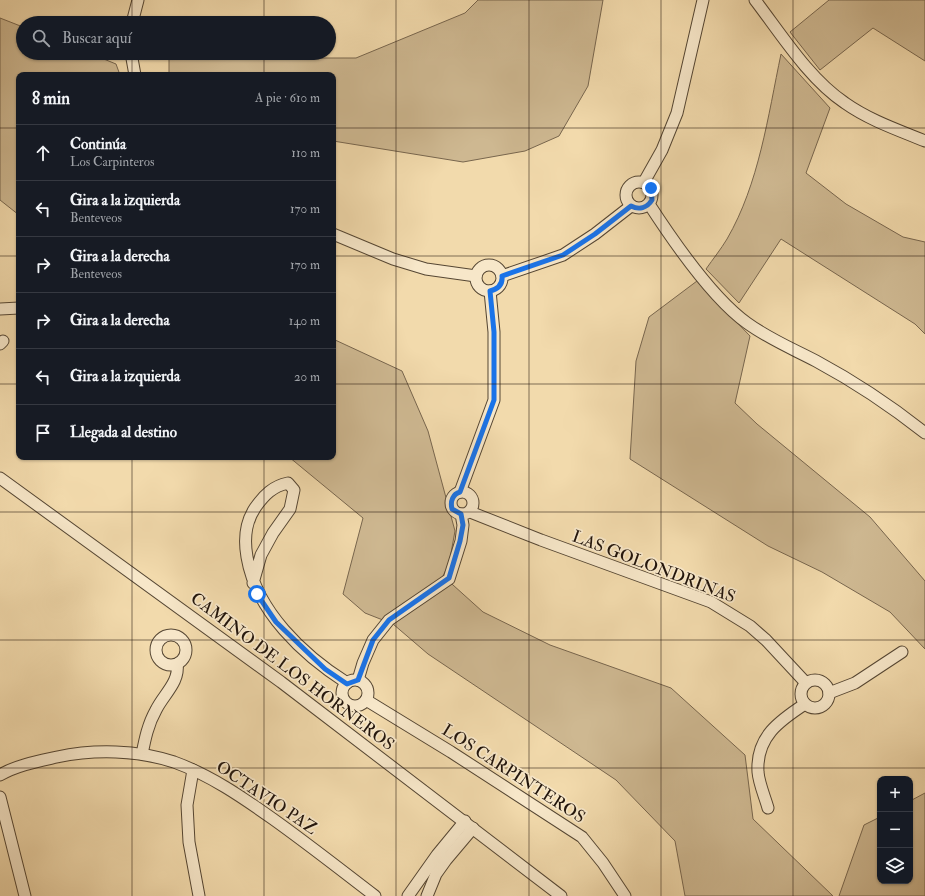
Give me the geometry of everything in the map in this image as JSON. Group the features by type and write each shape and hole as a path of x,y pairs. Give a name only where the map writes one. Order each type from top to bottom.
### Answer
{"street":[{"path":"134,16 138,0"},
{"path":"644,182 662,150 677,113 704,0"},
{"path":"755,0 810,71 845,104 925,141"},
{"path":"132,60 134,72"},
{"path":"644,182 652,192 649,204 642,208 631,206 626,199 627,190 632,184 644,182"},
{"path":"649,204 699,273 726,305 746,323 767,337 817,362 891,406 925,433"},
{"path":"502,276 563,255 595,234 631,206"},
{"path":"336,235 393,260 426,268 476,276"},
{"path":"491,265 499,268 502,276 501,284 498,288 490,291 479,287 476,276 483,266 491,265"},
{"path":"465,513 455,511 451,505 452,498 460,492 494,400 494,332 490,291"},
{"path":"0,309 16,308"},
{"name":"CAMINO DE LOS HORNEROS","path":"0,478 281,682 469,824 561,896"},
{"path":"254,583 261,555 273,533 290,508 294,490 288,483 278,485 264,496 250,515 245,532 245,548 249,571 257,594 276,622 325,669 347,684"},
{"path":"358,680 367,688 366,700 359,705 347,702 343,691 347,684 358,680 373,640 389,620 449,578 460,541 465,513 473,506 473,498 468,493 460,492"},
{"name":"LAS GOLONDRINAS","path":"465,513 711,602 750,626 806,683"},
{"path":"829,693 855,683 902,652"},
{"path":"142,754 147,730 156,709 174,682 178,671 177,664"},
{"path":"819,680 826,685 829,693 823,706 814,708 805,704 801,696 801,691 806,683 819,680"},
{"name":"LOS CARPINTEROS","path":"366,700 451,752 582,837 603,863 625,896"},
{"path":"768,808 758,773 759,758 765,738 781,719 805,704"},
{"name":"OCTAVIO PAZ","path":"0,775 37,761 74,753 104,751 142,754 174,762 211,778 247,800 375,896"},
{"path":"193,770 187,805 189,842 199,896"},
{"path":"0,797 25,896"},
{"path":"408,896 437,854 469,824"},
{"path":"427,896 436,874 469,824"}],"shaded area":[{"path":"478,0 603,0 588,86 559,136 525,151 463,162 336,141 336,72 169,72 169,60 336,60 336,58 356,58 465,13"},
{"path":"829,0 925,0 925,61 873,28 820,70 790,32"},
{"path":"0,18 16,24 16,60 106,60 116,64 119,72 16,72 16,213 0,200"},
{"path":"781,54 830,108 806,173 846,204 903,237 925,242 925,334 915,324 781,239 739,303 706,269 727,239 747,196 755,173 767,125"},
{"path":"697,281 750,336 735,403 757,424 870,517 925,581 925,649 890,612 822,572 768,546 630,459 636,361 649,317"},
{"path":"336,340 402,371 428,431 455,531 449,564 443,576 483,612 550,645 671,688 745,755 753,819 833,896 685,896 675,841 616,780 428,654 393,624 365,613 343,594 363,518 293,460 336,460"},
{"path":"925,793 925,896 839,896 864,825 877,818 877,884 913,884 913,799"}],"route":[{"path":"257,594 276,622 325,669 347,684 350,681 358,680 363,663 373,640 389,620 449,578 457,557 463,525 461,514 452,509 451,502 454,495 460,492 491,412 494,400 494,332 490,291 498,288 503,280 502,276 533,267 563,255 595,234 631,206 638,209 646,207 652,200 653,196 651,188"}]}
